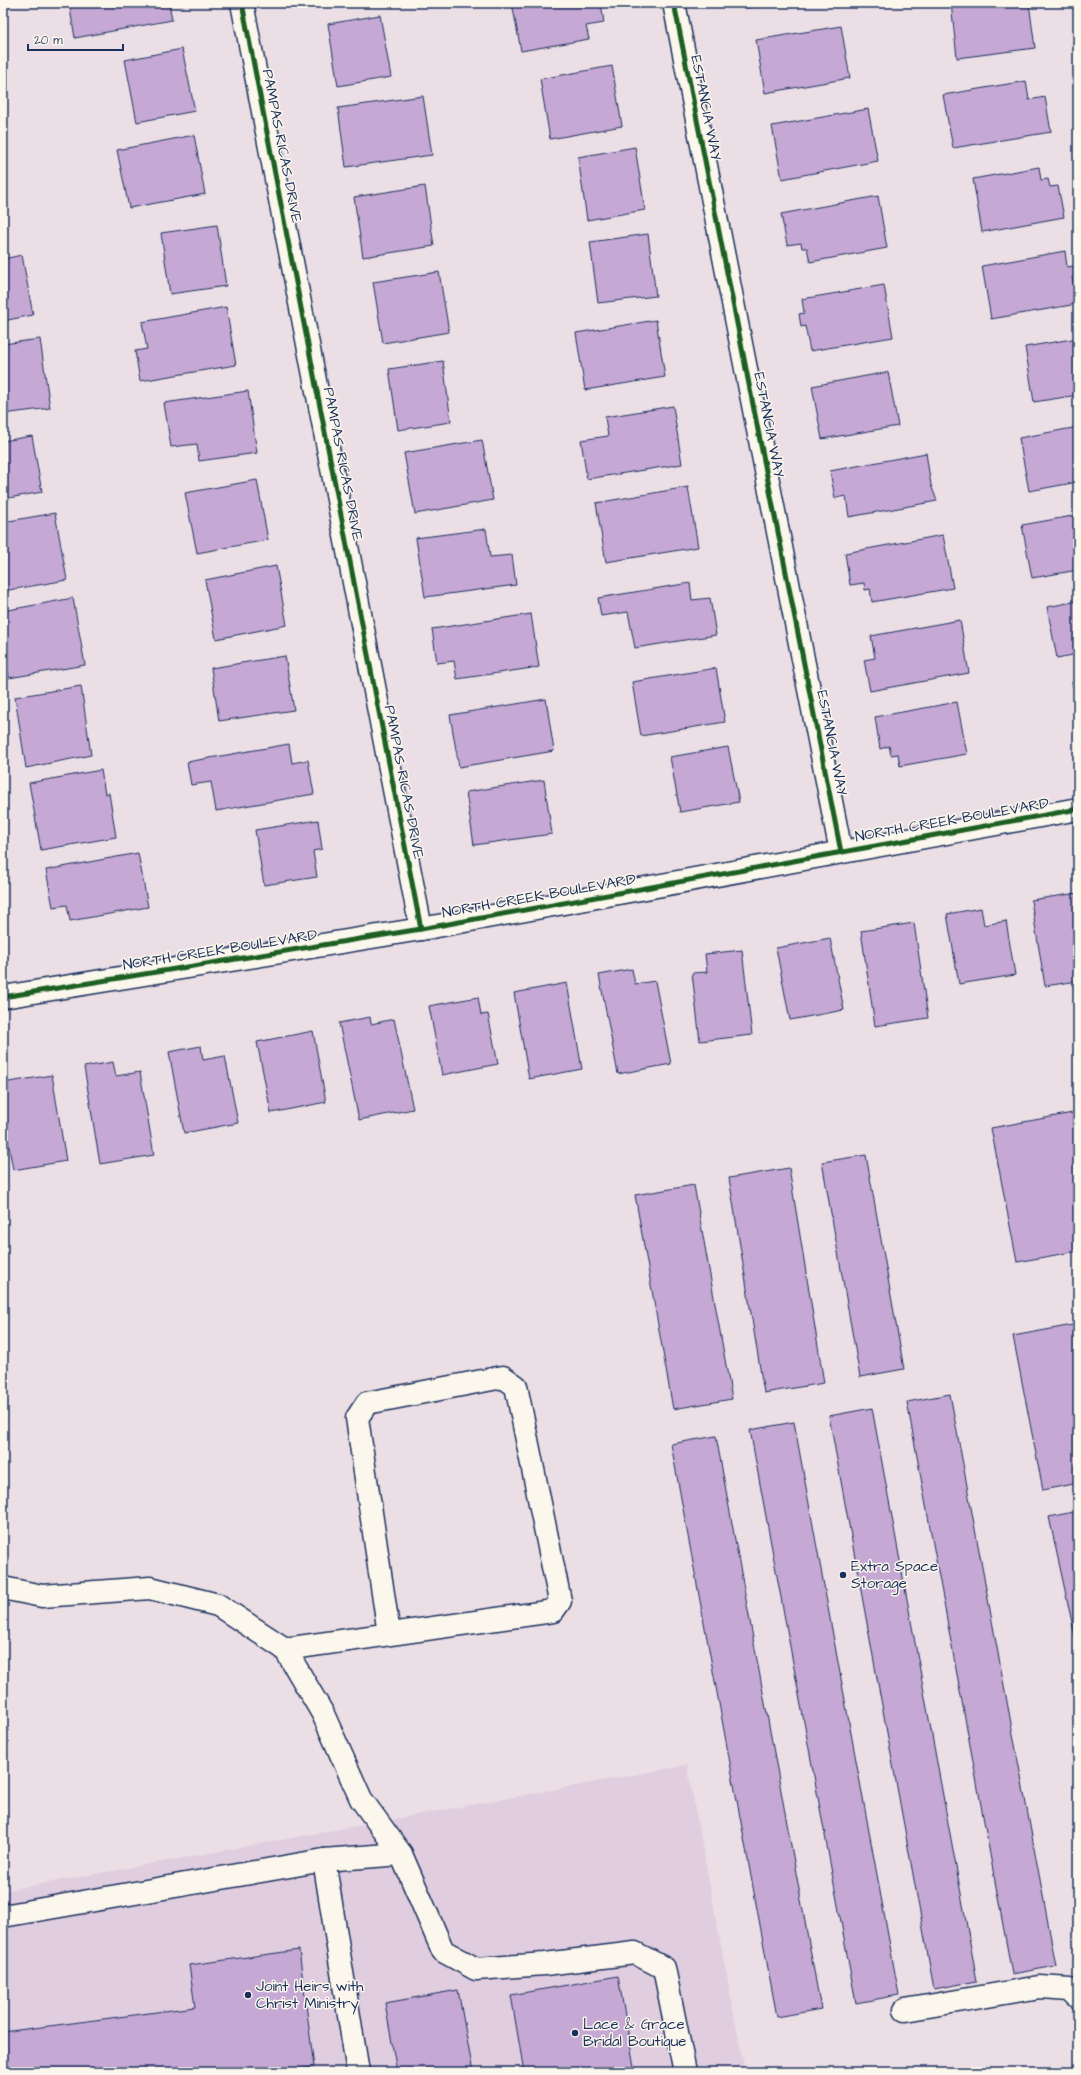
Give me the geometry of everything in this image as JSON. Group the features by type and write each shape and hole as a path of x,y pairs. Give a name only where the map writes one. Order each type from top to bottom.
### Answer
{"street":[{"name":"PAMPAS RICAS DRIVE","path":"242,3 421,929"},
{"name":"ESTANCIA WAY","path":"674,3 841,852"},
{"name":"NORTH CREEK BOULEVARD","path":"3,997 421,929 1078,809"},
{"path":"285,1649 553,1611 560,1601 516,1386 503,1377 367,1403 358,1418 389,1634"},
{"path":"3,1588 42,1596 150,1588 218,1605 285,1649 323,1714 360,1799 401,1854 442,1951 476,1969 546,1964 635,1952 664,1968 685,2072"},
{"path":"3,1916 324,1860 401,1854"},
{"path":"324,1860 358,2072"},
{"path":"905,2010 1040,1987 1070,1989 1078,1997"}],"shaded area":[{"path":"687,1765 745,2072 3,2072 3,1891"}],"building":[{"path":"69,3 169,3 172,20 75,38"},
{"path":"512,3 601,3 604,23 586,26 589,39 521,51"},
{"path":"746,3 773,3 747,8"},
{"path":"951,3 1029,3 1035,48 957,58"},
{"path":"380,15 391,77 338,86 328,24"},
{"path":"841,26 850,78 765,93 756,40"},
{"path":"182,49 195,111 137,122 125,60"},
{"path":"612,66 622,126 550,139 540,79"},
{"path":"1026,81 1029,100 1045,97 1051,132 953,148 943,95"},
{"path":"423,96 432,155 346,167 338,108"},
{"path":"868,109 878,161 782,179 772,126"},
{"path":"194,135 205,194 129,208 117,150"},
{"path":"635,147 645,210 587,220 578,157"},
{"path":"1039,167 1041,180 1048,179 1050,187 1058,186 1064,217 982,232 973,179"},
{"path":"425,186 434,246 363,257 354,197"},
{"path":"878,196 887,248 810,262 807,248 802,248 801,243 787,245 781,214"},
{"path":"217,225 226,286 170,294 161,233"},
{"path":"648,234 656,296 598,303 590,242"},
{"path":"1065,251 1067,267 1073,266 1075,277 1072,277 1077,304 991,319 982,266"},
{"path":"22,255 33,315 3,321 3,259"},
{"path":"439,272 449,332 383,343 373,282"},
{"path":"884,285 893,337 810,351 805,326 801,327 799,314 804,313 802,299"},
{"path":"226,307 236,365 140,381 135,351 147,349 142,322"},
{"path":"656,320 665,377 585,390 576,333"},
{"path":"1078,338 1078,395 1034,402 1025,347"},
{"path":"40,339 50,408 3,414 3,344"},
{"path":"443,361 451,422 398,430 389,369"},
{"path":"888,372 898,426 822,439 812,386"},
{"path":"248,391 257,453 199,461 197,444 171,447 164,403"},
{"path":"673,406 682,464 587,479 581,440 608,436 605,417"},
{"path":"1078,427 1078,482 1029,491 1019,438"},
{"path":"32,436 42,492 3,499 3,441"},
{"path":"482,440 493,500 415,514 404,453"},
{"path":"926,453 931,485 937,501 849,517 846,496 835,498 830,471"},
{"path":"257,480 268,540 197,553 185,493"},
{"path":"688,487 698,547 606,562 596,503"},
{"path":"55,513 67,580 3,591 3,522"},
{"path":"1078,515 1078,570 1032,578 1022,525"},
{"path":"486,529 490,557 512,555 516,585 425,597 416,538"},
{"path":"943,535 953,588 872,602 870,589 865,590 864,583 850,585 845,553"},
{"path":"276,566 287,625 216,639 205,580"},
{"path":"690,583 692,600 710,598 716,635 635,648 628,612 601,616 598,598"},
{"path":"73,598 85,665 9,678 3,644 3,611"},
{"path":"1078,601 1078,654 1057,658 1047,607"},
{"path":"531,614 539,667 457,679 454,661 437,663 432,629"},
{"path":"960,620 969,673 870,691 864,660 875,658 871,636"},
{"path":"285,656 294,710 219,721 211,668"},
{"path":"716,668 725,722 641,736 632,682"},
{"path":"1078,681 1078,712 1072,682"},
{"path":"81,686 91,755 26,768 15,697"},
{"path":"546,699 554,751 459,767 450,715"},
{"path":"957,702 967,754 900,766 898,754 891,755 889,746 880,749 875,717"},
{"path":"289,744 292,763 308,760 314,794 216,811 211,782 191,785 187,762"},
{"path":"728,747 739,802 680,812 670,757"},
{"path":"101,770 105,794 109,793 116,837 41,850 29,783"},
{"path":"544,780 552,834 474,845 466,792"},
{"path":"318,820 322,849 313,851 317,877 264,885 255,830"},
{"path":"138,853 148,907 70,921 67,905 53,907 46,870"},
{"path":"1078,893 1078,981 1045,986 1031,900"},
{"path":"981,908 984,925 1006,921 1015,975 959,984 947,914"},
{"path":"914,923 928,1018 875,1026 861,931"},
{"path":"830,938 844,1010 790,1020 776,948"},
{"path":"742,950 752,1035 700,1041 692,973 707,972 705,954"},
{"path":"632,969 635,984 655,981 671,1064 618,1074 599,975"},
{"path":"567,983 582,1069 529,1079 514,993"},
{"path":"478,997 481,1015 488,1014 498,1064 442,1075 429,1006"},
{"path":"370,1017 371,1024 394,1019 413,1109 359,1120 339,1023"},
{"path":"313,1031 326,1102 271,1113 257,1042"},
{"path":"201,1046 203,1060 225,1056 238,1123 184,1133 169,1052"},
{"path":"113,1062 116,1076 140,1072 154,1155 100,1164 84,1067"},
{"path":"52,1075 66,1161 13,1170 3,1111 3,1083"},
{"path":"1078,1112 1078,1251 1017,1262 991,1128"},
{"path":"866,1155 904,1369 860,1377 822,1162"},
{"path":"789,1168 824,1383 764,1393 729,1178"},
{"path":"694,1185 732,1399 673,1409 635,1195"},
{"path":"1078,1324 1078,1483 1043,1490 1013,1336"},
{"path":"950,1394 1056,1966 1012,1974 907,1402"},
{"path":"872,1408 977,1981 934,1989 829,1416"},
{"path":"794,1422 899,1995 856,2003 750,1430"},
{"path":"716,1436 821,2009 777,2017 671,1444"},
{"path":"1078,1511 1078,1650 1049,1517"},
{"path":"299,1950 314,2067 298,2069 298,2072 3,2072 3,2032 195,2007 189,1965"},
{"path":"618,1976 635,2072 524,2072 511,1995"},
{"path":"458,1990 473,2072 397,2072 385,2003"}],"cycle path":[{"path":"242,3 421,929"},
{"path":"674,3 841,852"},
{"path":"3,997 421,929 1078,809"}],"place":[{"name":"Extra Space Storage","path":"843,1575"},
{"name":"Joint Heirs with Christ Ministry","path":"248,1995"},
{"name":"Lace & Grace Bridal Boutique","path":"575,2033"}]}
